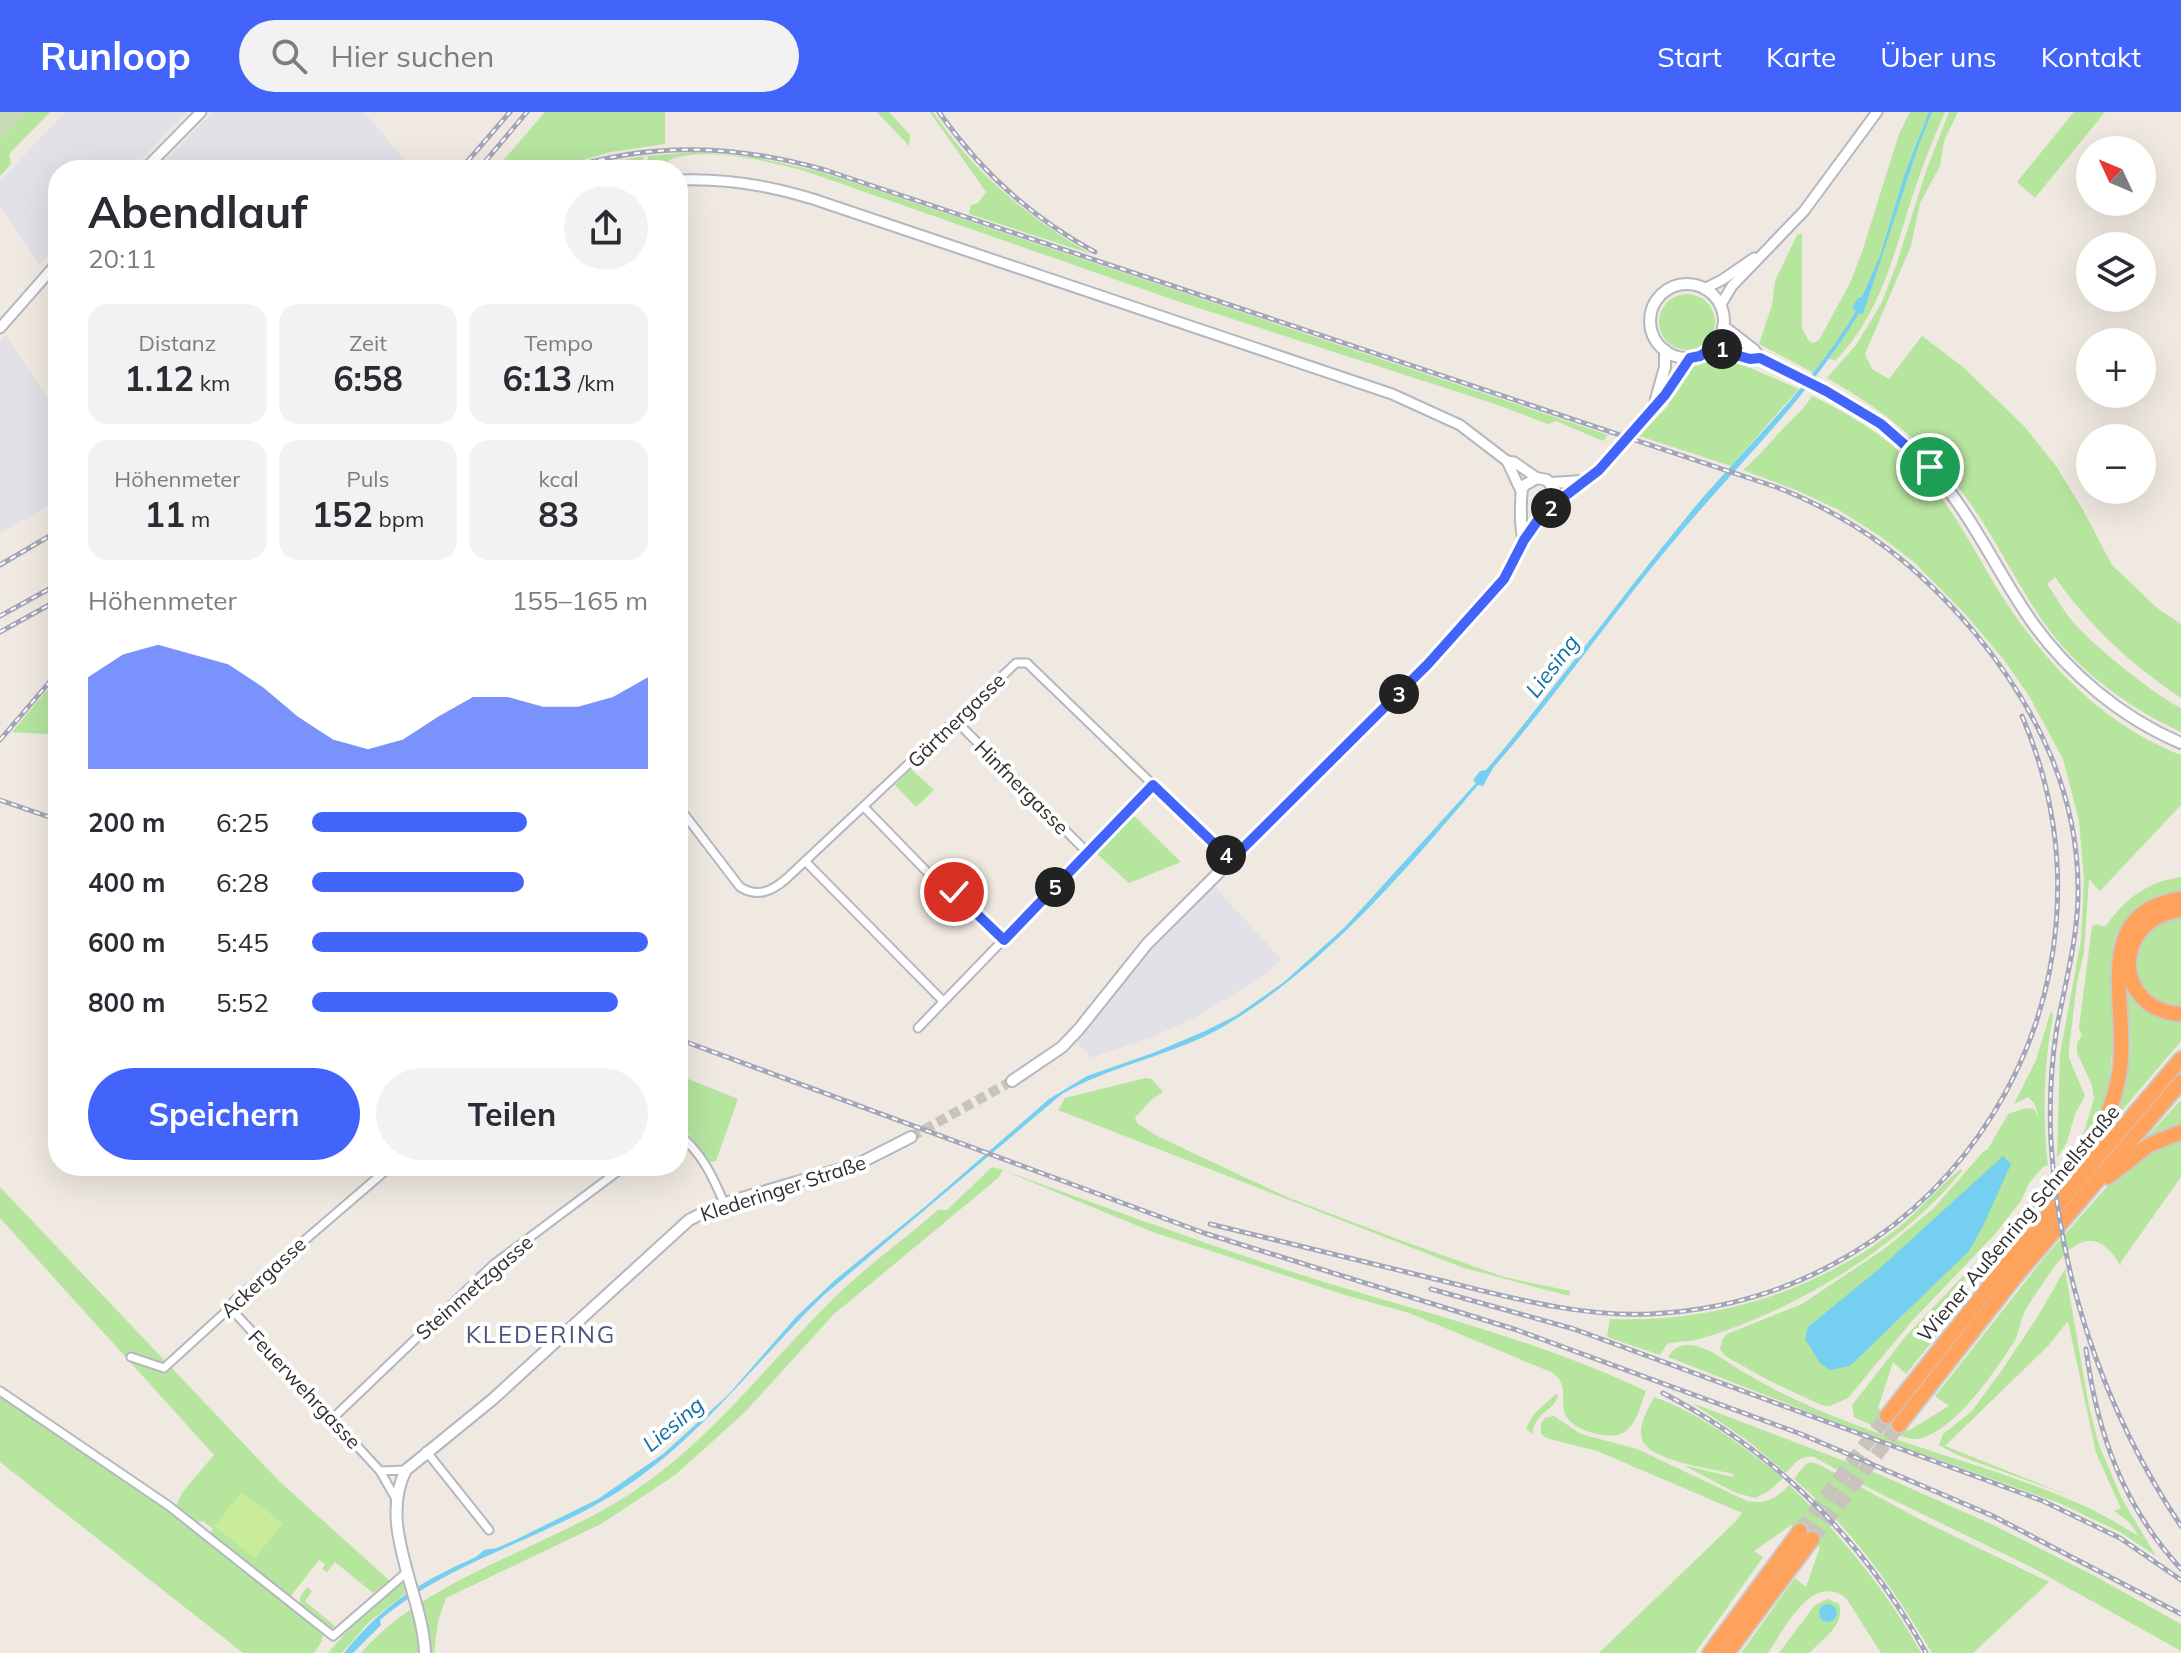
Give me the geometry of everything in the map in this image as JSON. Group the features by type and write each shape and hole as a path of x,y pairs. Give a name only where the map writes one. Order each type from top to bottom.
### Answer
{"highway":[{"path":"2069,1190 2075,1172 2107,1119 2115,1095 2123,1045 2118,976 2120,950 2127,930 2140,915 2157,904 2181,899"},
{"path":"2181,910 2162,913 2147,922 2135,936 2129,953 2129,973 2137,992 2152,1005 2160,1011 2181,1014"},
{"name":"Wiener Außenring Schnellstraße","path":"2181,1059 2004,1268 1893,1420 2181,1082"},
{"path":"2093,1184 2113,1174 2149,1145 2181,1132"},
{"path":"1710,1653 1806,1535 1727,1653"}],"main road":[{"path":"1687,284 1704,289 1715,297 1720,306 1723,326 1720,338 1700,356 1673,355 1657,342 1650,319 1664,293 1687,284"},
{"path":"1723,326 1760,358 1826,391 1881,424 1930,467 1972,522 2033,623 2064,661 2094,690 2128,715 2181,743"},
{"path":"1712,348 1750,359 1760,358"},
{"path":"1654,405 1665,367 1665,350"},
{"path":"1012,1081 1062,1047 1147,944 1428,664 1504,579 1524,540 1543,513 1599,470 1665,395 1690,358"},
{"path":"1524,540 1521,534 1521,496 1527,482 1537,478 1551,483 1582,481"},
{"path":"1551,483 1556,492 1555,502"},
{"path":"1521,496 1528,510 1543,513"},
{"name":"Klederinger Straße","path":"425,1653 397,1525 396,1499 406,1470 493,1399 689,1220 724,1203 858,1164 911,1137"}],"street":[{"path":"154,160 201,112"},
{"path":"1720,306 1732,286 1804,211 1877,112"},
{"path":"688,180 726,180 781,189 1392,394 1460,425 1507,461 1514,462 1537,478"},
{"path":"1704,289 1761,256"},
{"path":"0,328 48,273"},
{"path":"1507,461 1521,496"},
{"name":"Gärtnergasse","path":"688,820 735,883 744,891 764,893 786,879 1016,663 1027,663 1231,860"},
{"name":"Hinfnergasse","path":"955,720 1088,853"},
{"path":"918,1028 1153,785"},
{"path":"864,807 932,877 950,888 1004,940"},
{"path":"805,861 943,1001"},
{"path":"688,1142 705,1164 724,1203"},
{"name":"Ackergasse","path":"131,1357 164,1368 234,1301 379,1176"},
{"name":"Steinmetzgasse","path":"332,1419 494,1264 612,1176"},
{"name":"Feuerwehrgasse","path":"232,1306 234,1312 380,1471 396,1499"},
{"path":"0,1391 169,1506 333,1636 408,1574"},
{"path":"426,1451 489,1530"},
{"path":"380,1471 406,1470"}],"shaded area":[{"path":"65,112 187,112 141,160 48,160 48,256 39,265 0,206 0,181"},
{"path":"213,112 364,112 405,160 166,160"},
{"path":"6,335 48,398 48,507 0,533 0,343"},
{"path":"1214,886 1282,960 1261,977 1195,1018 1091,1058 1076,1041 1130,970"}],"green space":[{"path":"0,112 27,112 0,140"},
{"path":"27,112 50,112 9,154 11,164 0,176 0,140"},
{"path":"545,112 665,112 665,144 610,152 584,160 504,160"},
{"path":"877,112 889,112 910,135 909,146"},
{"path":"930,112 967,156 1004,192 1091,254 969,214 971,205 978,203 986,192"},
{"path":"1910,112 1945,112 1874,306 1850,344 1835,361 1825,357 1814,373 1759,344 1772,305 1775,281 1797,235 1802,233 1802,328 1808,340 1813,343 1819,340 1850,283 1899,134"},
{"path":"1949,112 1958,112 1944,141 1940,166 1920,203 1911,246 1865,354 1872,369 1889,379 1922,336 1963,367 2024,426 2056,466 2112,565 2157,608 2181,624 2181,698 2112,644 2055,577 2047,584 2077,627 2105,653 2181,708 2181,732 2125,701 2075,659 2047,627 1984,525 1948,474 1900,428 1827,378 1856,345 1881,304"},
{"path":"2074,112 2105,112 2085,136 2076,136 2076,148 2035,198 2017,182"},
{"path":"694,152 754,157 822,172 1608,435 1603,441 1556,421 1548,424 1177,301 802,170 735,156 700,154 669,160 648,160 648,156"},
{"path":"1687,294 1707,302 1715,322 1707,342 1687,350 1667,342 1659,322 1667,302"},
{"path":"1723,356 1799,389 1731,466 1639,436 1669,405 1667,402 1690,368"},
{"path":"1812,396 1871,429 1921,473 1952,513 2012,612 2074,685 2124,725 2181,755 2181,805 2100,891 2089,879 2084,952 2069,1048 2069,1058 2085,1096 2075,1114 2067,1142 2057,1158 2060,1054 2081,940 2084,880 2079,821 2063,759 2029,696 2004,660 1966,615 1914,562 1839,510 1743,470"},
{"path":"48,689 48,734 12,732"},
{"path":"911,769 934,790 916,807 895,785"},
{"path":"1133,815 1181,862 1129,883 1096,853"},
{"path":"2181,877 2181,892 2163,895 2132,912 2116,936 2112,964 2114,1022 2111,1066 2100,1120 2081,1158 2000,1258 1980,1261 1963,1283 1969,1290 1966,1299 1906,1374 1893,1362 1878,1408 1908,1431 1949,1406 1935,1396 2044,1258 2120,1172 2140,1155 2181,1136 2181,1177 2121,1266 2111,1252 2091,1241 2072,1248 2063,1257 2027,1307 2015,1340 1997,1368 1960,1413 1946,1425 1932,1434 1912,1439 1854,1417 1852,1405 1906,1336 1984,1254 2030,1199 2071,1159 2082,1138 2094,1099 2092,1085 2077,1053 2077,1043 2082,1035 2079,1028 2092,926 2098,924 2105,927 2137,893 2157,883"},
{"path":"2181,914 2181,1010 2166,1008 2138,986 2132,950 2161,918"},
{"path":"2126,988 2149,1011 2181,1020 2181,1041 2113,1121 2129,1066"},
{"path":"2051,1011 2045,1090 2048,1165 2029,1183 2021,1201 1995,1234 1912,1321 1848,1398 1830,1406 1821,1405 1725,1356 1720,1349 1727,1334 1802,1304 1884,1249 1933,1209 1988,1149 2008,1114 2026,1108 2034,1109 2039,1117 2028,1097 2014,1104 2036,1060"},
{"path":"688,1079 738,1099 716,1161 710,1162 688,1133"},
{"path":"1152,1079 1163,1092 1135,1118 1138,1124 1159,1137 1289,1198 1504,1277 1570,1291 1569,1296 1464,1268 1058,1110 1065,1098"},
{"path":"2181,1100 2181,1127 2143,1141"},
{"path":"992,1167 1003,1170 998,1178 833,1315 745,1412 675,1475 601,1524 446,1598 438,1621 434,1653 361,1653 389,1626 420,1603 603,1510 664,1469 740,1398 848,1285 938,1210 947,1210"},
{"path":"1961,1169 1937,1199 1878,1250 1774,1311 1703,1338 1667,1344 1660,1355 1607,1337 1610,1319 1649,1319 1725,1309 1798,1286 1833,1270 1898,1228"},
{"path":"1003,1170 1243,1256 1487,1330 1568,1358 1646,1391 1634,1421 1622,1433 1614,1436 1584,1430 1568,1419 1563,1389 1553,1373 1409,1313 1150,1231"},
{"path":"0,1187 279,1481 390,1581 373,1593 335,1562 327,1572 322,1569 325,1564 319,1560 290,1597 210,1533 213,1529 203,1521 196,1522 176,1506 182,1493 214,1455 0,1218"},
{"path":"2065,1269 2089,1407 2099,1445 2122,1499 2156,1556 2120,1532 2059,1503 1842,1425 1668,1357 1681,1346 1703,1348 1773,1389 1835,1417 2046,1490 2088,1508 2139,1536 2129,1522 2114,1511 2121,1508 2096,1453 2068,1321 2048,1346 1945,1446 2073,1497 1957,1455 1939,1445 1943,1434 1972,1411 2002,1370"},
{"path":"0,1391 130,1479 323,1633 314,1653 243,1653 0,1462"},
{"path":"1556,1394 1556,1401 1538,1419 1532,1434 1526,1428 1535,1413"},
{"path":"1654,1397 1705,1422 1783,1478 1769,1491 1755,1498 1736,1493 1683,1465 1733,1477 1734,1474 1683,1463 1656,1453 1647,1447 1641,1433 1644,1417"},
{"path":"1692,1403 1876,1473 1991,1524 2091,1574 2181,1624 2181,1651 2031,1567 1873,1490 1814,1457 1802,1458 1786,1473 1748,1441"},
{"path":"1554,1416 1581,1434 1637,1449 1747,1501 1770,1499 1789,1485 1827,1523 1861,1564 1893,1607 1921,1653 1881,1653 1846,1598 1833,1592 1821,1592 1800,1607 1768,1653 1741,1653 1795,1578 1806,1587 1820,1547 1791,1525 1754,1551 1763,1557 1695,1653 1599,1653 1742,1513 1597,1451 1546,1438 1541,1434 1541,1424 1545,1418"},
{"path":"1810,1462 2049,1582 1973,1653 1932,1653 1870,1560 1835,1519 1794,1479"},
{"path":"242,1492 283,1523 255,1558 214,1526"},
{"path":"402,1581 406,1593 369,1622 342,1653 328,1653 362,1614"},
{"path":"307,1587 312,1591 305,1601 335,1626 333,1628 325,1626 300,1605 300,1597"},
{"path":"1828,1599 1839,1604 1840,1611 1832,1631 1809,1653 1779,1653 1815,1605"}],"water":[{"path":"1929,112 1932,112 1863,314 1859,313 1794,404 1648,572 1493,768 1483,786 1478,785 1364,913 1301,971 1231,1022 1190,1043 1103,1074 1062,1094 824,1295 684,1441 631,1483 569,1519 439,1580 380,1620 381,1625 353,1653 344,1653 373,1621 420,1585 484,1550 515,1540 598,1499 663,1454 728,1395 796,1317 835,1280 1049,1099 1087,1076 1153,1053 1237,1015 1284,982 1345,927 1476,783 1473,780 1480,771 1486,770 1513,738 1694,508 1820,365 1856,311 1852,308 1862,297 1880,256 1905,173"},
{"path":"2003,1156 2011,1164 1969,1251 1850,1366 1830,1370 1820,1363 1805,1339 1808,1327 1879,1269"},
{"path":"1824,1604 1832,1604 1837,1613 1835,1620 1824,1622 1819,1617 1819,1609"}],"tunnel":[{"path":"911,1137 1012,1081"},
{"path":"1800,1531 1887,1416"},
{"path":"1812,1539 1899,1425"}],"railway":[{"path":"469,160 510,112"},
{"path":"486,160 527,112"},
{"path":"939,112 972,154 1009,191 1050,224 1095,252"},
{"path":"602,160 662,151 727,151 825,170 1779,488 1836,515 1910,566 1954,609 1998,662 2036,724 2063,789 2072,824 2078,897 2073,946 2057,1027 2050,1098 2051,1142 2064,1243 2090,1343 2109,1391 2154,1483 2181,1526"},
{"path":"0,565 48,537"},
{"path":"0,616 48,590"},
{"path":"0,632 48,606"},
{"path":"0,740 48,684"},
{"path":"1210,1224 1514,1298 1568,1309 1622,1314 1650,1314 1758,1296 1852,1253 1932,1191 1994,1113 2036,1023 2056,924 2052,820 2022,716"},
{"path":"0,800 48,817"},
{"path":"688,1043 1204,1233 1517,1330 1801,1434 1993,1516 2181,1614"},
{"path":"1431,1289 1574,1329 2043,1501 2120,1538 2181,1580"},
{"path":"2086,1349 2097,1410 2116,1467 2143,1520 2181,1569"},
{"path":"1663,1393 1743,1443 1814,1504 1875,1574 1926,1653"}],"district":[{"name":"KLEDERING","path":"541,1334"}],"route":[{"path":"954,892 1004,940 1153,785 1231,860 1428,664 1504,579 1524,540 1543,513 1599,470 1665,395 1690,358 1712,348 1750,359 1760,358 1826,391 1881,424 1930,467"}],"water label":[{"name":"Liesing","path":"1552,666"},
{"name":"Liesing","path":"673,1424"}]}
